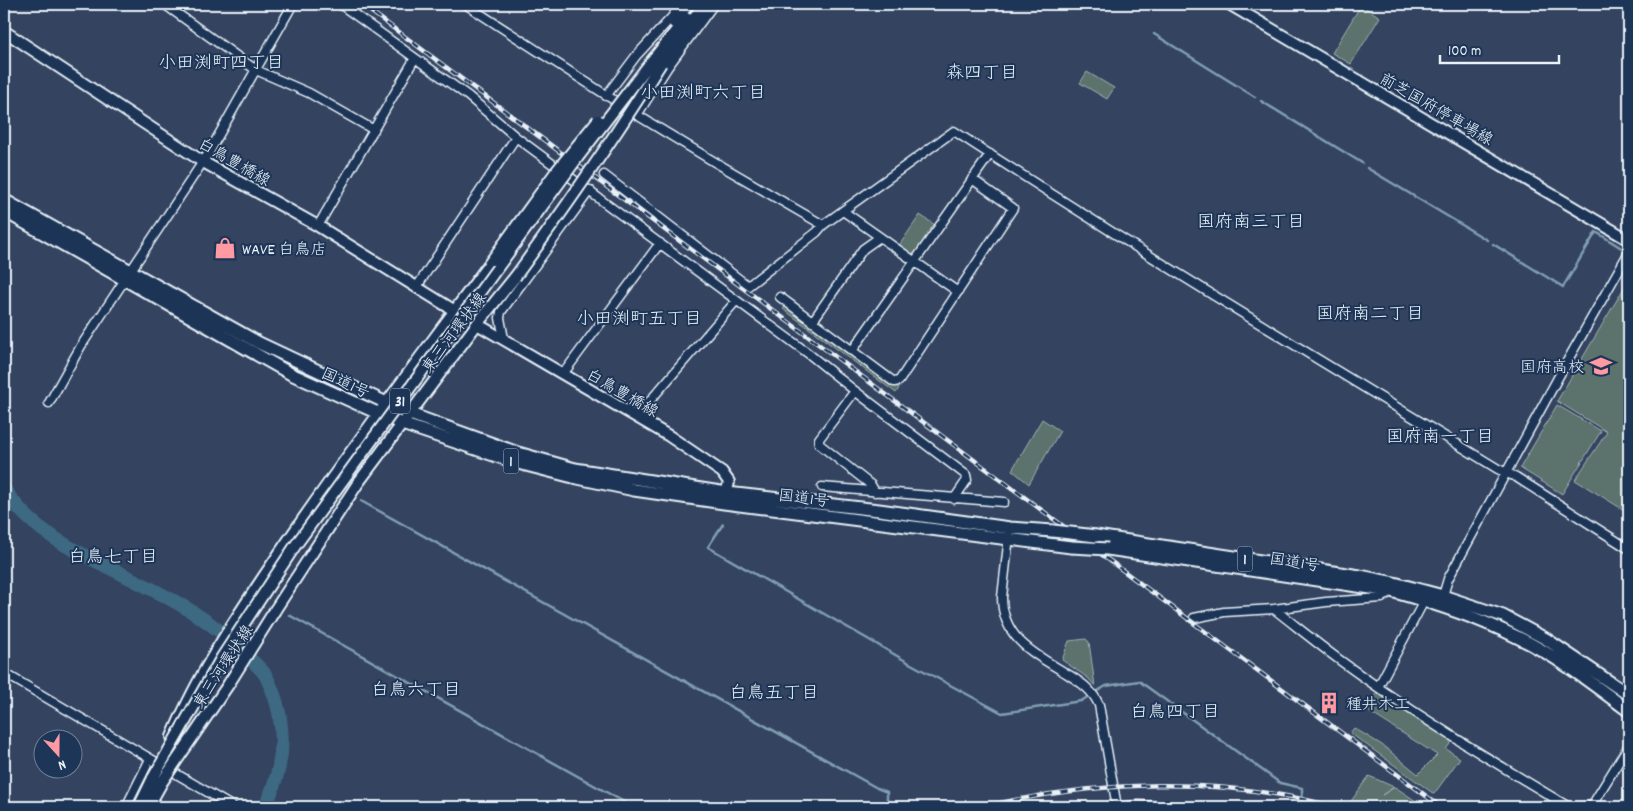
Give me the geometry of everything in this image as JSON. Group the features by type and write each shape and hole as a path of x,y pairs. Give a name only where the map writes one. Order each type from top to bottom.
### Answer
{"highway":[{"name":"国道1号","path":"4,200 291,374 402,424 514,462 634,490 879,510 1010,528 1096,536 1360,576 1394,583 1442,601 1519,638 1554,658 1629,711"},
{"name":"国道1号","path":"4,212 259,343 386,404 518,453 575,469 725,498 1009,540 1108,550 1391,591 1424,601 1442,601 1503,616 1546,639 1629,695"}],"main road":[{"name":"東三河環状線","path":"139,807 228,685 358,483 578,191 625,121 655,59 688,4"},
{"name":"東三河環状線","path":"165,757 248,615 295,546 578,157 697,4"},
{"name":"東三河環状線","path":"148,807 182,714 205,671 251,596 322,491 556,173 704,4"},
{"name":"前芝国府停車場線","path":"1229,4 1629,240"},
{"name":"白鳥豊橋線","path":"4,31 203,162 318,226 455,311"},
{"name":"白鳥豊橋線","path":"477,324 669,436 722,472 729,482 725,498"}],"street":[{"path":"164,4 256,70 310,93 374,130"},
{"path":"49,403 82,346 203,162 293,4"},
{"path":"340,4 468,96 516,136 809,354 855,392 966,475 967,480 954,499"},
{"path":"465,4 606,96 823,225"},
{"path":"606,96 636,56 682,4"},
{"path":"637,115 666,68 714,4"},
{"path":"318,226 415,58"},
{"path":"604,175 748,286 817,232 823,225 954,131 1150,256 1398,408 1549,497 1629,548"},
{"path":"416,288 516,136"},
{"path":"852,351 990,154"},
{"path":"780,298 894,382 899,381 1013,208 972,179"},
{"path":"504,339 500,318 501,312 590,190"},
{"path":"843,211 958,292"},
{"path":"812,322 862,248 880,237"},
{"path":"563,374 660,243"},
{"path":"1442,601 1448,579 1629,252"},
{"path":"636,417 652,396 736,301"},
{"path":"855,392 820,439 819,444 871,485 875,492"},
{"path":"822,488 1004,502"},
{"path":"1010,528 1002,597 1006,622 1016,638 1027,648 1078,681 1096,697 1117,807 1137,804 1181,807"},
{"path":"1194,618 1224,612 1382,598 1391,591"},
{"path":"1378,687 1424,601"},
{"path":"1274,609 1342,662 1418,714 1569,807"},
{"path":"4,673 233,807"},
{"path":"1591,807 1629,745"},
{"path":"126,807 150,759"}],"green space":[{"path":"1361,5 1380,17 1351,64 1332,53"},
{"path":"1087,72 1114,88 1107,99 1080,83"},
{"path":"920,215 935,225 913,257 898,247"},
{"path":"1628,281 1629,501 1624,510 1575,480 1607,432 1557,401"},
{"path":"787,305 899,388 896,393 783,309"},
{"path":"1557,405 1601,431 1562,494 1520,468"},
{"path":"1042,419 1060,431 1029,484 1012,470"},
{"path":"1086,639 1089,642 1095,686 1088,678 1062,660 1069,641"},
{"path":"1378,691 1407,712 1454,739 1446,749 1460,758 1434,794 1350,733 1354,728 1382,745 1418,774 1437,755 1366,710"},
{"path":"1369,776 1394,787 1382,795 1395,787 1425,807 1376,807 1371,802 1375,807 1361,807 1349,804"}],"waterway":[{"path":"1154,34 1255,97"},
{"path":"1261,101 1362,163"},
{"path":"1367,168 1487,240"},
{"path":"1493,244 1563,287 1596,232 1623,249"},
{"path":"4,489 17,506 49,535 158,592 197,615 232,641 262,671 269,682 276,701 282,738 279,768 265,807"},
{"path":"361,501 887,792 887,804 901,807"},
{"path":"723,524 708,547 911,664 1002,713 1081,701 1106,686 1139,681 1280,783 1302,788 1302,806 1305,807"},
{"path":"289,615 633,807"}],"railway":[{"path":"361,4 1441,807"},
{"path":"982,807 1070,791 1159,785 1204,786 1248,790 1336,807"}],"place":[{"name":"WAVE 白鳥店","path":"225,248"},
{"name":"国府高校","path":"1601,366"},
{"name":"種井木工","path":"1329,703"}],"district":[{"name":"小田渕町四丁目","path":"221,62"},
{"name":"森四丁目","path":"982,72"},
{"name":"小田渕町六丁目","path":"703,92"},
{"name":"国府南三丁目","path":"1251,221"},
{"name":"国府南二丁目","path":"1370,313"},
{"name":"小田渕町五丁目","path":"639,318"},
{"name":"国府南一丁目","path":"1440,436"},
{"name":"白鳥七丁目","path":"113,556"},
{"name":"白鳥六丁目","path":"416,689"},
{"name":"白鳥五丁目","path":"774,692"},
{"name":"白鳥四丁目","path":"1175,711"}]}
